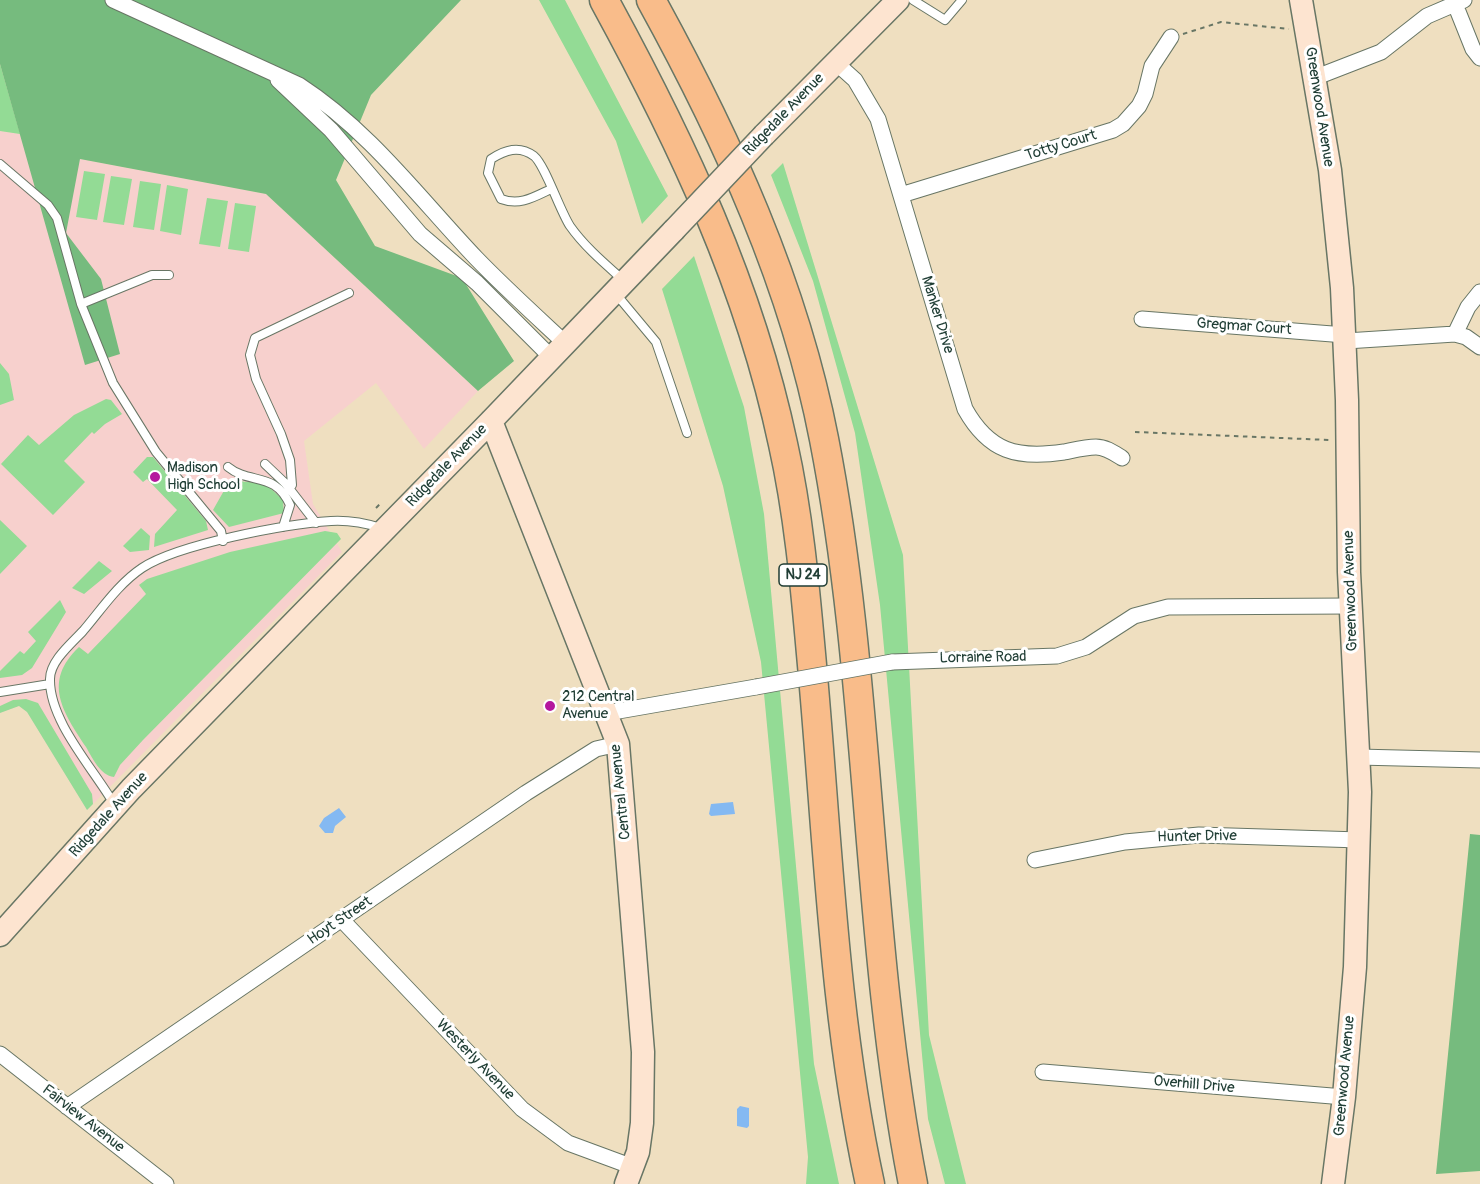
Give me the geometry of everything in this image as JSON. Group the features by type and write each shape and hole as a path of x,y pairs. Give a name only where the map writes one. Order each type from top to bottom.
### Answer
{"highway":[{"name":"NJ 24","path":"604,0 666,116 706,201 736,279 763,361 784,446 798,532 809,627 847,1043 858,1129 870,1184"},
{"name":"NJ 24","path":"651,0 703,99 741,179 773,261 798,337 823,436 851,620 890,1038 900,1117 913,1184"}],"street":[{"path":"113,0 299,85 343,116 389,182 420,234 559,351"},
{"name":"Ridgedale Avenue","path":"0,935 116,807 559,351 764,135 898,0"},
{"name":"Greenwood Avenue","path":"1301,0 1330,170 1345,338 1350,606 1358,757 1360,840 1355,967 1344,1098 1333,1184"},
{"path":"1314,78 1382,52 1426,16 1459,2 1473,49 1480,58"},
{"name":"Totty Court","path":"901,195 1113,130 1123,124 1139,106 1145,94 1152,66 1172,38"},
{"name":"Manker Drive","path":"835,62 855,80 878,119 965,409 982,434 1007,451 1021,455 1036,456 1096,447 1122,458"},
{"path":"274,75 330,130 477,259 559,351"},
{"path":"1480,292 1468,307 1455,333 1466,337 1480,347"},
{"name":"Gregmar Court","path":"1142,319 1345,338 1455,333"},
{"name":"Central Avenue","path":"491,421 608,713 618,744 643,1052 642,1123 629,1176"},
{"name":"Lorraine Road","path":"608,713 892,662 1057,656 1086,647 1134,616 1168,607 1350,606"},
{"name":"Hoyt Street","path":"67,1107 525,793 596,749 618,744"},
{"path":"1358,757 1480,760"},
{"name":"Hunter Drive","path":"1035,860 1125,842 1190,835 1360,840"},
{"name":"Westerly Avenue","path":"342,920 522,1109 568,1143 629,1176"},
{"name":"Fairview Avenue","path":"0,1054 166,1184"},
{"name":"Overhill Drive","path":"1043,1072 1344,1098"}],"lane":[{"path":"913,0 945,20 962,0"},
{"path":"551,189 525,201 512,204 501,199 488,173 491,159 505,150 521,150 535,157 570,226 620,287 656,342 687,433"},
{"path":"0,164 48,205 57,218 81,304 113,383 156,452 221,531 223,541"},
{"path":"81,304 152,275 169,275"},
{"path":"290,489 292,485 290,460 256,379 250,355 255,338 349,293"},
{"path":"265,464 290,489 316,523"},
{"path":"228,467 243,475 270,481 282,492 290,505 283,527"},
{"path":"116,807 56,710 50,676 58,660 131,577 162,559 223,541 283,527 316,523 361,522 385,529"},
{"path":"0,692 50,684"}],"path":[{"path":"1172,38 1221,22 1306,32"},
{"path":"1135,432 1347,441"},
{"path":"376,508 380,504"}],"shaded area":[{"name":"Madison High School","path":"0,131 20,134 80,159 266,194 478,391 424,449 376,383 304,441 313,504 342,552 87,810 27,712 19,706 0,713"}],"green space":[{"path":"0,0 461,0 371,95 336,180 375,246 462,278 514,361 478,391 266,194 80,159 66,233 101,279 120,354 85,365 0,64"},
{"path":"539,0 565,0 668,196 642,224 616,141"},
{"path":"0,64 20,134 0,131"},
{"path":"783,163 903,555 929,1035 966,1184 945,1184 928,1119 880,605 855,433 813,281 771,175"},
{"path":"84,171 105,174 97,220 76,217"},
{"path":"111,176 132,179 124,225 103,222"},
{"path":"140,181 161,184 154,230 133,227"},
{"path":"167,185 188,189 181,235 160,231"},
{"path":"207,198 228,201 220,247 199,244"},
{"path":"235,203 256,206 249,252 228,249"},
{"path":"694,256 744,407 764,514 814,1064 839,1184 806,1184 808,1157 761,662 723,486 662,289"},
{"path":"0,363 9,374 14,400 0,405"},
{"path":"106,399 111,400 122,414 94,434 92,432 64,461 85,482 53,515 1,464 28,435 39,445 74,415"},
{"path":"147,457 153,457 206,521 208,530 154,547 155,534 177,510 147,479 143,482 133,472"},
{"path":"230,480 266,484 283,500 284,513 229,527 213,510"},
{"path":"0,520 27,546 0,574"},
{"path":"141,528 150,536 149,550 130,552 123,546"},
{"path":"325,531 337,533 341,539 143,740 120,765 114,777 101,770 70,722 60,697 61,672 79,647 88,654 146,594 139,585 147,579 230,552"},
{"path":"99,561 112,571 84,594 72,588"},
{"path":"60,600 66,612 32,668 22,675 0,678 0,671 20,651 24,654 36,641 28,632"},
{"path":"26,699 38,703 92,794 93,804 87,810 27,712 19,706 0,713 0,706 13,700"},
{"path":"1470,834 1480,835 1480,1171 1436,1174"}],"water":[{"path":"733,802 735,814 711,816 709,814 711,804"},
{"path":"339,808 346,817 335,826 333,833 325,833 319,826 324,818"},
{"path":"740,1106 749,1108 747,1128 737,1126 737,1109"}],"place":[{"name":"Madison High School","path":"155,477"},
{"name":"212 Central Avenue","path":"550,706"}]}
